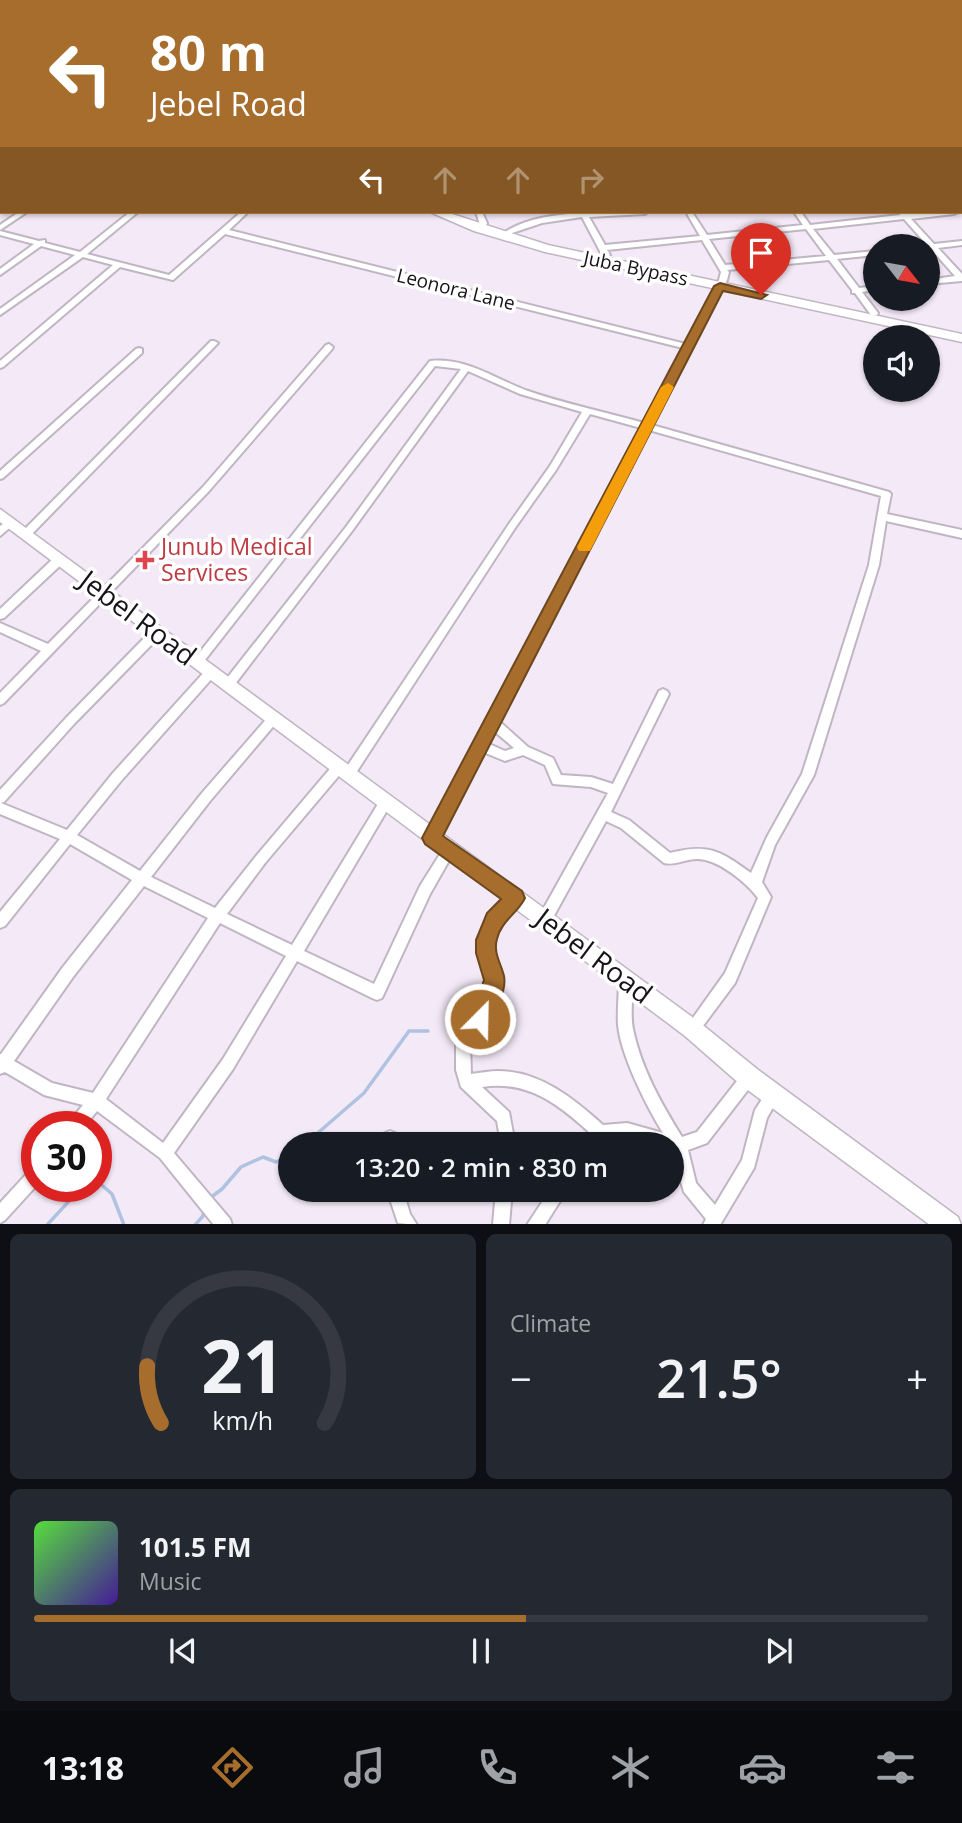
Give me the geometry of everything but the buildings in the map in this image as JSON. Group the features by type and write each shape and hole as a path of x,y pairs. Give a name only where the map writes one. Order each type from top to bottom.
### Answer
{"main road":[{"name":"Juba Bypass","path":"441,214 545,248 722,278 962,338"},
{"name":"Juba Bypass","path":"460,214 481,218 509,232 962,331"},
{"name":"Jebel Road","path":"9,526 60,559 432,838 692,1028 773,1095 950,1224"}],"street":[{"path":"0,230 20,214"},
{"path":"0,313 82,254 132,214"},
{"path":"0,230 170,278 243,214"},
{"path":"509,232 529,223 584,214 604,252 704,237 903,215 918,234"},
{"path":"690,214 704,237 722,278"},
{"path":"798,214 873,313"},
{"name":"Leonora Lane","path":"223,231 688,346"},
{"path":"0,273 42,242"},
{"path":"940,246 962,243"},
{"path":"722,278 863,254"},
{"path":"940,258 962,279"},
{"path":"0,365 118,265"},
{"path":"432,838 722,278"},
{"path":"940,281 962,279"},
{"path":"855,291 863,290"},
{"path":"9,526 214,343"},
{"path":"0,700 206,489 329,347"},
{"path":"0,476 139,351"},
{"path":"0,922 204,667 433,363 451,363 467,367 523,392 646,429 886,494 874,565 808,775 793,806 770,840 755,883"},
{"path":"228,685 349,529 467,367"},
{"path":"88,1111 216,916 261,859 343,771 553,468 587,411"},
{"path":"884,517 962,534"},
{"path":"0,615 60,559"},
{"path":"0,627 48,649"},
{"path":"0,798 157,632"},
{"path":"545,919 604,814 663,694"},
{"path":"224,1224 165,1153 96,1101 49,1090 1,1064 68,972 206,797 273,719"},
{"path":"492,722 524,750 550,762 556,780 591,782 616,790"},
{"path":"480,745 505,756 524,750"},
{"path":"165,1153 228,1064 385,803"},
{"path":"0,808 69,837 142,879 377,993 425,890 449,850"},
{"path":"604,814 625,824 668,859 694,851 710,853 755,883 765,897 730,978 692,1028"},
{"path":"506,1132 504,1117 466,1082 463,1070 465,1035 486,1009 495,980 486,953 486,940 494,920 515,898"},
{"path":"626,980 625,1026 632,1052 653,1103 671,1132"},
{"path":"684,1143 702,1138 749,1077"},
{"path":"466,1082 501,1078 550,1092 588,1132"},
{"path":"684,1166 689,1187 713,1221 749,1163 760,1115 773,1095"},
{"path":"0,1215 21,1191"},
{"path":"398,1202 403,1218 409,1224"},
{"path":"501,1224 503,1202"},
{"path":"535,1224 551,1202"}],"waterway":[{"path":"319,1132 364,1093 409,1031 428,1031"},
{"path":"210,1198 222,1189 241,1167 263,1157 278,1161"},
{"path":"112,1194 124,1224"},
{"path":"48,1224 68,1202"},
{"path":"196,1224 203,1216 204,1209"}],"slow traffic":[{"path":"585,547 668,387"}],"place":[{"name":"Junub Medical Services","path":"145,560"}],"route":[{"path":"480,1019 495,980 486,953 486,940 494,920 515,898 432,838 720,286 761,295"}]}
